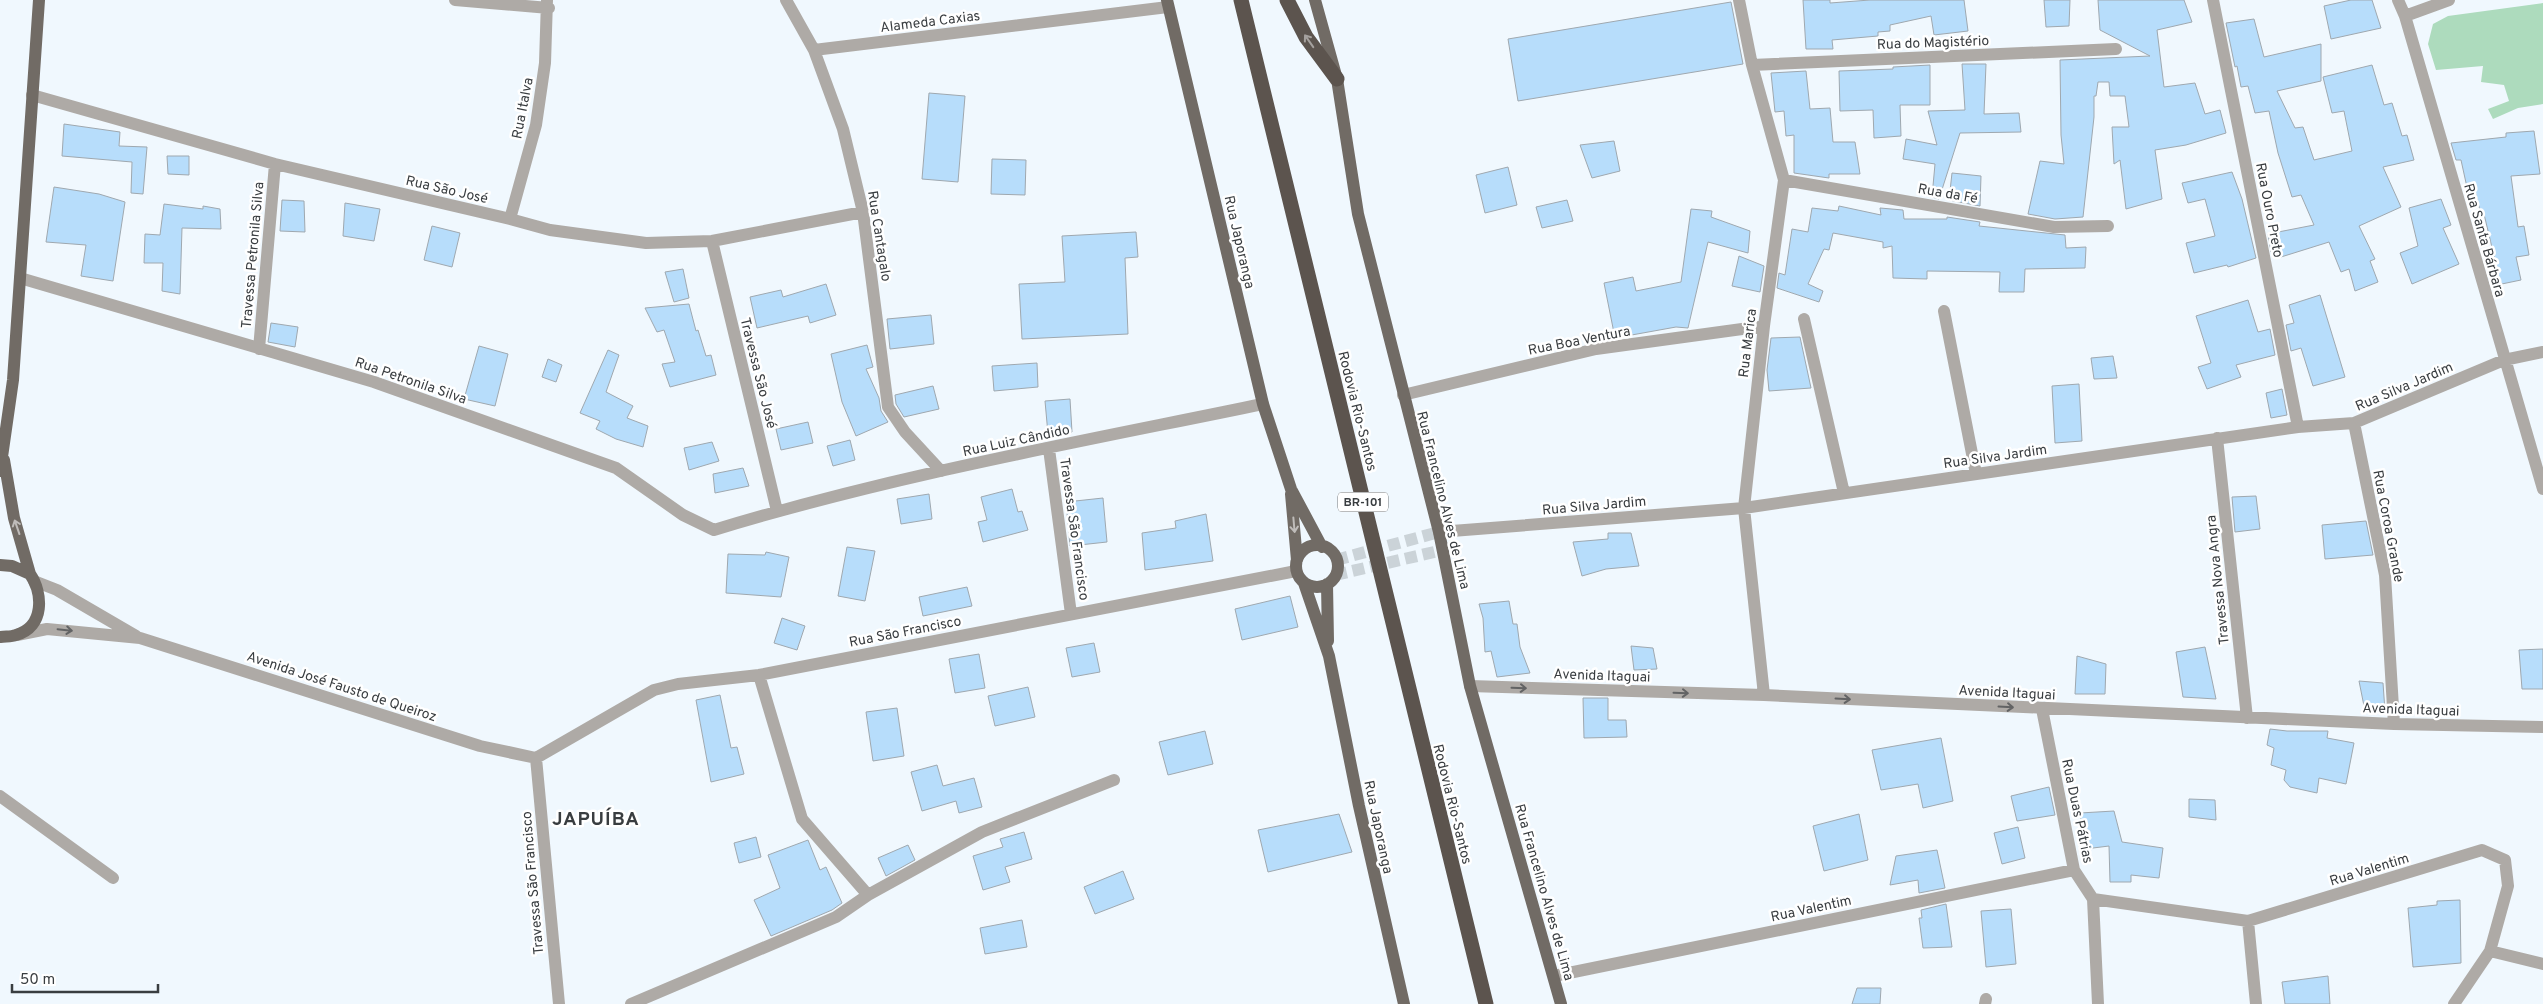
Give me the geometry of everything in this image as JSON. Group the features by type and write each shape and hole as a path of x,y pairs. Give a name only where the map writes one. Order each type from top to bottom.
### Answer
{"highway":[{"name":"Rodovia Rio-Santos","path":"1242,0 1486,1004"},
{"path":"1287,0 1306,37 1336,79"}],"main road":[{"path":"0,471 13,380 39,0"},
{"name":"Rua Francelino Alves de Lima","path":"1315,0 1336,79 1358,214 1439,532 1470,686 1561,1004"},
{"name":"Rua Japoranga","path":"1168,3 1263,404 1291,489 1322,546"},
{"path":"0,637 17,635 30,626 36,617 40,596 32,577 14,518 3,458"},
{"name":"Rua Japoranga","path":"1291,489 1296,566"},
{"path":"1322,546 1333,554 1337,565 1335,575 1327,584 1315,587 1304,583 1296,566 1304,550 1310,547 1322,546"},
{"path":"0,565 12,566 32,577"},
{"name":"Rua Japoranga","path":"1304,583 1329,656 1359,806 1404,1004"},
{"name":"Rua Japoranga","path":"1327,584 1329,656"}],"street":[{"path":"455,0 548,4"},
{"name":"Rua Cantagalo","path":"786,0 814,50 844,128 863,212 888,407 905,432 941,470"},
{"name":"Rua Marica","path":"1739,0 1752,64 1784,180 1764,326 1744,508 1764,695"},
{"name":"Rua Ouro Preto","path":"2212,0 2298,426"},
{"name":"Rua Santa Bárbara","path":"2398,0 2405,16 2543,489"},
{"path":"2405,16 2450,0"},
{"name":"Alameda Caxias","path":"814,50 1168,3"},
{"name":"Rua Italva","path":"510,219 536,125 545,63 548,4"},
{"name":"Rua do Magistério","path":"1752,64 2116,49"},
{"name":"Rua São José","path":"32,95 275,164 550,230 646,243 712,242 863,212"},
{"name":"Travessa Petronila Silva","path":"259,349 275,164"},
{"name":"Rua da Fé","path":"1784,180 2054,227 2108,226"},
{"name":"Travessa São José","path":"712,242 777,511"},
{"name":"Rua Petronila Silva","path":"20,278 374,382 616,468 683,515 714,530 777,511"},
{"path":"1944,311 1976,474"},
{"path":"1804,319 1844,493"},
{"name":"Rua Boa Ventura","path":"1403,396 1596,349 1764,326"},
{"name":"Rua Silva Jardim","path":"1439,532 1744,508 2298,426 2354,423 2504,360 2543,352"},
{"name":"Rua Luiz Cândido","path":"777,511 941,470 1263,404"},
{"name":"Rua Coroa Grande","path":"2354,423 2385,575 2394,724"},
{"name":"Travessa Nova Angra","path":"2217,438 2247,718"},
{"name":"Travessa São Francisco","path":"1049,448 1071,614"},
{"name":"Rua São Francisco","path":"536,758 654,690 678,684 759,675 1071,614 1296,566"},
{"name":"Avenida José Fausto de Queiroz","path":"32,577 140,638"},
{"name":"Avenida José Fausto de Queiroz","path":"17,635 47,629 140,638 480,746 536,758"},
{"path":"759,675 802,819 868,895"},
{"name":"Avenida Itaguai","path":"1470,686 1764,695 2394,724 2543,727"},
{"name":"Rua Duas Pátrias","path":"2042,709 2074,870 2093,899"},
{"name":"Travessa São Francisco","path":"536,758 559,1004"},
{"path":"631,1004 836,917 868,895 982,832 1114,780"},
{"path":"0,796 114,878"},
{"name":"Rua Valentim","path":"2093,899 2248,920 2482,850 2505,860 2508,886 2490,951"},
{"name":"Rua Valentim","path":"1554,976 2074,870"},
{"path":"2093,899 2098,1004"},
{"path":"2248,920 2256,1004"},
{"path":"2454,1004 2490,951 2543,964"}],"green space":[{"path":"2543,3 2543,104 2518,108 2493,119 2488,109 2509,101 2504,85 2481,82 2483,66 2436,70 2428,44 2433,24 2448,16"}],"building":[{"path":"1803,0 1830,0 1830,3 1870,0 1964,0 1968,31 1934,35 1931,16 1890,25 1890,31 1878,32 1878,36 1832,40 1833,49 1806,49"},
{"path":"2044,0 2070,0 2069,26 2046,27"},
{"path":"2098,0 2184,0 2192,22 2157,30 2164,87 2195,83 2205,114 2220,110 2226,133 2186,145 2155,150 2162,199 2126,209 2120,160 2114,164 2112,127 2129,127 2125,96 2110,96 2109,82 2098,82 2096,96 2094,96 2094,117 2083,217 2055,219 2028,214 2040,161 2064,164 2061,135 2060,60 2150,56 2100,30"},
{"path":"2351,0 2372,0 2381,28 2331,39 2324,6"},
{"path":"1731,2 1743,64 1518,101 1508,39"},
{"path":"2254,19 2264,57 2321,44 2321,81 2277,91 2295,128 2303,127 2314,160 2352,151 2344,111 2332,113 2323,77 2372,65 2384,105 2392,103 2402,136 2407,135 2414,160 2383,167 2401,207 2359,226 2375,259 2370,261 2378,282 2355,291 2349,269 2341,272 2329,242 2281,257 2280,249 2271,252 2268,234 2314,225 2301,195 2292,197 2278,153 2269,111 2255,113 2248,86 2241,87 2237,66 2235,67 2226,23"},
{"path":"1962,64 1986,64 1984,114 2019,113 2021,132 1960,133 1939,199 1932,197 1935,164 1903,159 1906,139 1937,145 1928,111 1965,110"},
{"path":"1930,65 1930,105 1900,105 1901,136 1874,138 1873,110 1840,111 1839,71 1893,69 1893,67"},
{"path":"1806,71 1810,109 1830,108 1833,142 1855,142 1860,174 1829,174 1829,178 1794,173 1794,135 1786,136 1784,111 1775,112 1771,73"},
{"path":"929,93 965,96 958,182 922,179"},
{"path":"64,124 120,132 119,146 147,147 143,194 131,193 132,162 62,156"},
{"path":"2534,131 2540,174 2511,176 2518,227 2524,226 2529,255 2516,257 2521,280 2492,286 2486,263 2495,260 2484,214 2481,214 2475,191 2468,192 2461,160 2456,160 2451,143 2506,137 2506,133"},
{"path":"1614,141 1620,171 1592,178 1580,145"},
{"path":"167,156 189,156 189,175 168,174"},
{"path":"992,159 1026,160 1025,195 991,194"},
{"path":"1508,167 1517,205 1485,213 1476,175"},
{"path":"2232,172 2242,199 2256,258 2228,267 2227,265 2194,273 2186,243 2215,236 2205,199 2188,203 2182,183"},
{"path":"1952,173 1981,176 1980,206 1949,200"},
{"path":"54,187 99,194 125,202 113,281 81,276 86,245 46,242"},
{"path":"2441,199 2451,225 2443,228 2459,264 2412,284 2400,253 2418,246 2409,208"},
{"path":"282,200 304,201 305,232 280,231"},
{"path":"1567,200 1573,221 1542,228 1536,207"},
{"path":"345,203 380,209 374,241 343,236"},
{"path":"164,204 203,209 203,206 220,209 221,229 182,228 180,294 162,291 163,263 144,263 145,234 160,235"},
{"path":"1839,206 1881,215 1880,208 1903,210 1904,219 1947,219 1947,217 1980,222 1979,226 2065,235 2066,248 2086,247 2085,268 2025,269 2024,292 1999,292 2000,272 1927,271 1927,279 1893,278 1892,246 1883,248 1883,242 1833,233 1829,250 1824,249 1808,284 1823,291 1819,302 1777,288 1779,273 1785,275 1792,229 1808,232 1812,208 1838,211"},
{"path":"1691,209 1712,211 1711,217 1750,231 1748,253 1708,242 1688,328 1676,327 1615,338 1604,283 1633,277 1636,291 1681,282"},
{"path":"432,226 460,233 452,267 424,260"},
{"path":"1136,232 1138,257 1125,258 1128,334 1022,339 1019,284 1065,282 1062,236"},
{"path":"1739,256 1764,266 1760,292 1732,286"},
{"path":"683,269 689,298 674,302 665,272"},
{"path":"826,284 836,315 810,323 808,316 757,328 750,297 781,290 783,297"},
{"path":"2320,295 2345,377 2313,386 2301,348 2291,351 2286,325 2294,323 2289,305"},
{"path":"2248,300 2258,332 2270,329 2275,355 2236,365 2241,377 2207,389 2198,367 2211,363 2196,316"},
{"path":"689,304 696,331 698,330 706,356 711,355 716,375 670,387 662,364 675,362 664,330 657,332 645,308"},
{"path":"931,315 934,344 890,349 887,319"},
{"path":"271,323 298,327 295,347 268,342"},
{"path":"1800,337 1811,388 1769,391 1767,370 1771,338"},
{"path":"867,345 873,367 866,369 879,398 881,411 888,422 856,436 842,402 831,354"},
{"path":"479,346 508,354 495,406 464,399"},
{"path":"608,350 619,355 606,392 633,406 627,418 648,426 643,447 616,439 596,429 600,421 580,413"},
{"path":"2113,356 2117,378 2094,379 2091,358"},
{"path":"548,359 562,365 556,382 542,377"},
{"path":"1037,363 1038,387 994,391 992,366"},
{"path":"2079,384 2082,441 2055,443 2052,386"},
{"path":"933,386 939,409 904,417 896,404 895,395"},
{"path":"2282,389 2287,415 2271,418 2266,393"},
{"path":"1070,399 1072,432 1048,434 1045,401"},
{"path":"808,422 813,443 781,450 776,429"},
{"path":"850,440 855,460 833,466 827,446"},
{"path":"712,442 719,461 689,470 684,448"},
{"path":"743,468 749,486 715,493 713,474"},
{"path":"1012,489 1018,512 1022,511 1028,530 983,542 978,522 987,520 981,497"},
{"path":"929,494 932,519 901,524 897,499"},
{"path":"2256,496 2260,529 2235,532 2232,497"},
{"path":"1103,498 1107,542 1070,546 1066,502"},
{"path":"1206,514 1213,561 1145,570 1142,533 1176,528 1175,521"},
{"path":"2366,521 2373,555 2325,559 2322,525"},
{"path":"1608,533 1631,533 1639,566 1606,569 1582,576 1573,542 1608,539"},
{"path":"847,547 875,551 865,601 838,596"},
{"path":"766,552 789,557 781,597 726,593 728,554 765,555"},
{"path":"967,587 972,606 923,616 919,597"},
{"path":"1290,596 1298,627 1242,640 1235,609"},
{"path":"1509,601 1513,624 1517,624 1520,647 1530,673 1497,677 1491,651 1485,652 1483,618 1479,604"},
{"path":"782,618 805,626 797,650 774,643"},
{"path":"1094,643 1100,672 1072,677 1066,648"},
{"path":"1631,646 1653,648 1657,669 1634,670"},
{"path":"2205,647 2216,699 2183,697 2176,652"},
{"path":"2543,649 2543,689 2522,689 2519,650"},
{"path":"979,654 985,688 955,693 949,659"},
{"path":"2077,656 2106,664 2105,694 2075,694"},
{"path":"2359,681 2383,683 2385,711 2365,711"},
{"path":"1028,687 1035,717 995,726 988,696"},
{"path":"720,695 731,748 737,747 744,774 711,782 696,700"},
{"path":"1583,698 1608,698 1608,720 1626,720 1627,737 1584,738"},
{"path":"897,708 904,756 873,761 866,712"},
{"path":"2270,729 2328,731 2327,738 2354,743 2346,784 2319,778 2317,793 2290,787 2284,780 2286,770 2271,765 2274,748 2267,745"},
{"path":"1205,731 1213,764 1168,775 1159,742"},
{"path":"1941,738 1953,801 1923,808 1918,784 1881,790 1872,750"},
{"path":"937,765 943,786 974,778 982,807 959,813 956,801 922,811 911,772"},
{"path":"2049,787 2055,815 2017,821 2011,796"},
{"path":"2189,799 2215,800 2216,820 2189,817"},
{"path":"2114,811 2122,842 2163,848 2159,878 2131,875 2131,882 2110,882 2109,846 2085,849 2080,813"},
{"path":"1339,814 1352,852 1268,872 1258,830"},
{"path":"1859,814 1868,860 1824,871 1813,826"},
{"path":"2018,827 2025,858 2002,864 1994,833"},
{"path":"1024,832 1032,859 1005,867 1010,882 983,890 973,856 1003,847 1000,839"},
{"path":"756,837 761,857 739,863 734,843"},
{"path":"808,840 820,870 826,867 842,903 832,910 771,936 754,900 780,888 768,855"},
{"path":"908,845 915,860 886,876 878,858"},
{"path":"1937,850 1945,888 1919,893 1918,880 1890,885 1896,856"},
{"path":"1123,871 1134,899 1095,914 1084,887"},
{"path":"2460,900 2461,963 2413,967 2408,908 2437,905 2437,901"},
{"path":"1946,904 1952,947 1923,948 1919,918 1922,918 1921,910"},
{"path":"2011,909 2016,964 1986,967 1981,911"},
{"path":"1022,920 1027,947 985,954 980,928"},
{"path":"2328,976 2330,1004 2285,1004 2282,982"},
{"path":"1857,988 1881,988 1880,1004 1852,1004"}],"tunnel":[{"path":"1336,560 1439,532"},
{"path":"1335,575 1443,550"}],"district":[{"name":"JAPUÍBA","path":"596,818"}]}
